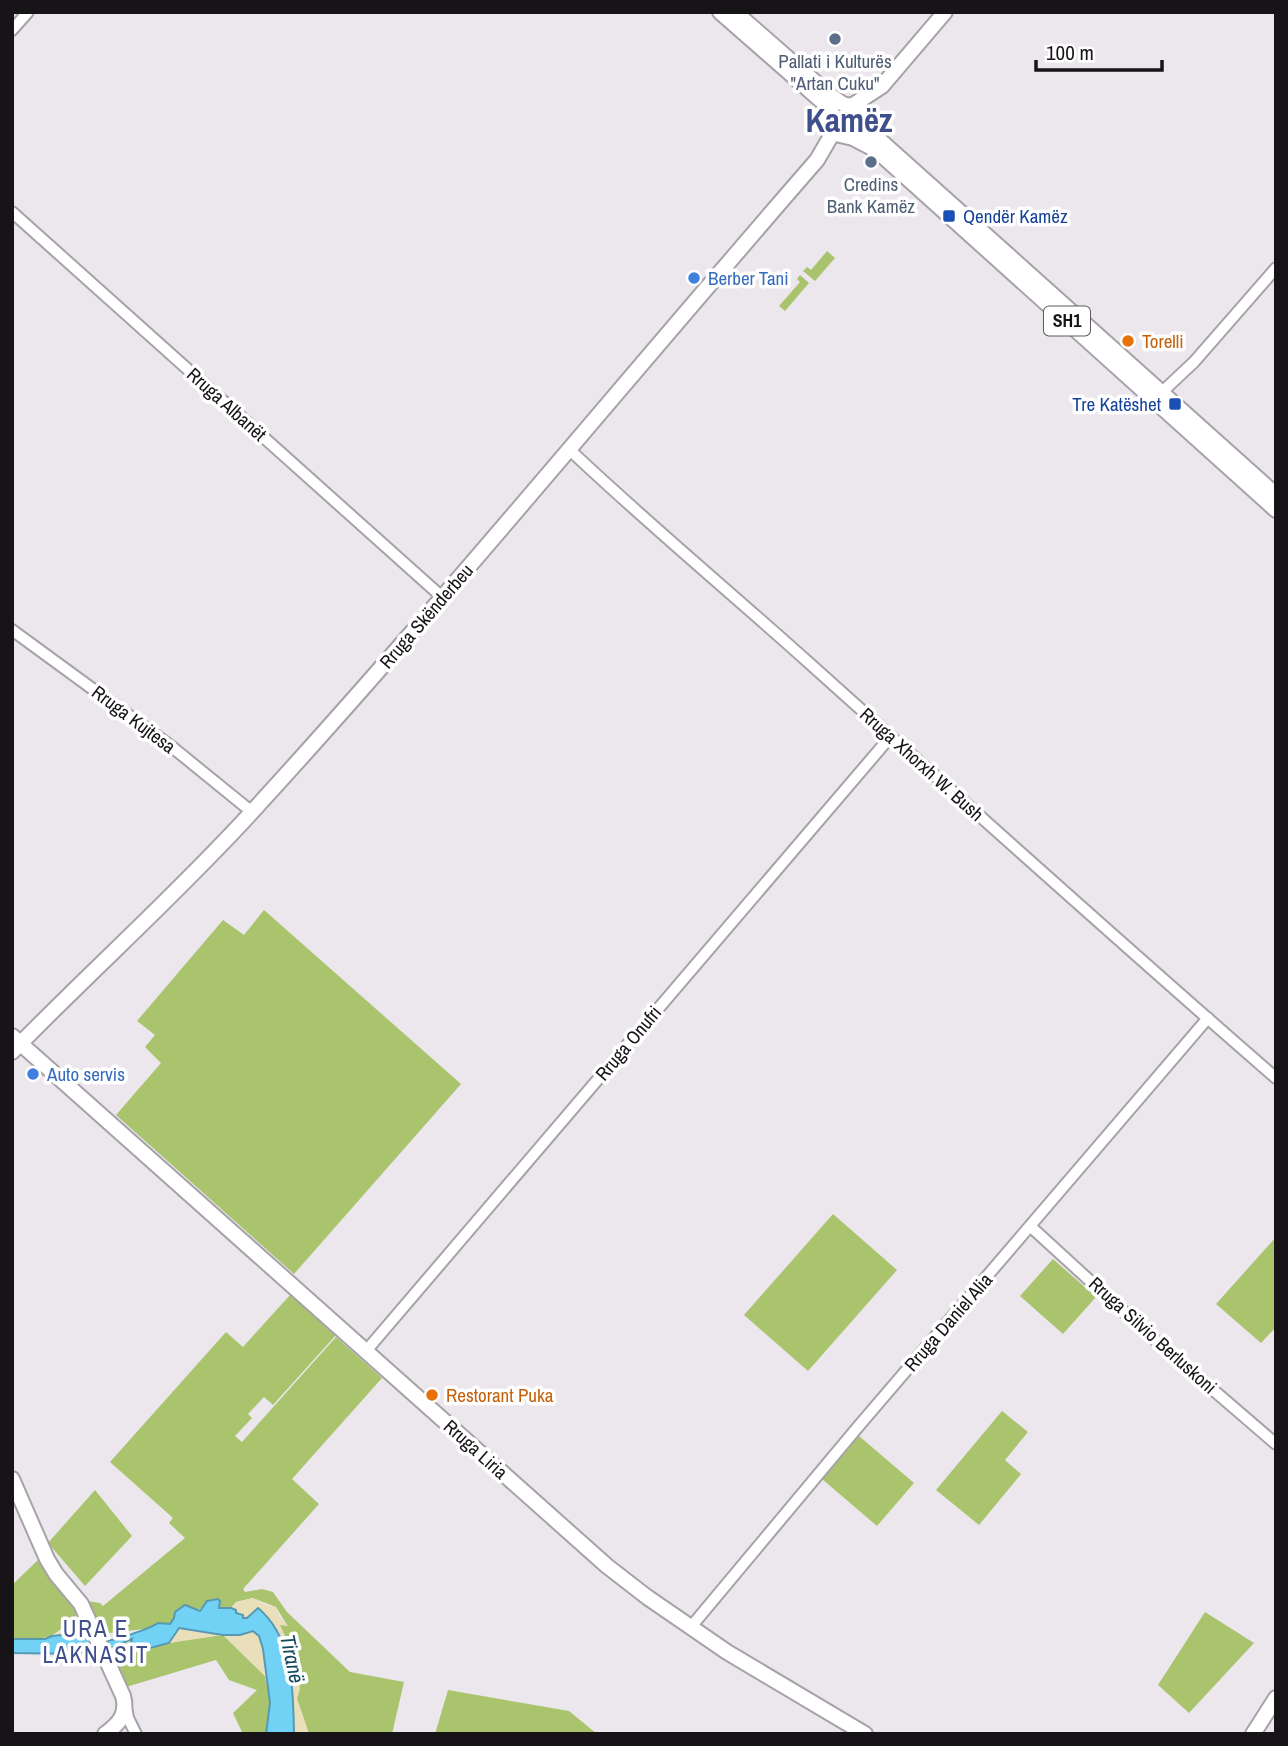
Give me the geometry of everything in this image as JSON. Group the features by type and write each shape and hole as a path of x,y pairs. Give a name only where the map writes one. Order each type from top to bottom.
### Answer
{"main road":[{"name":"SH1","path":"720,12 825,104 838,133 876,150 1276,510"},
{"name":"SH1","path":"735,12 831,96 861,109 874,135 1276,495"},
{"path":"851,138 862,133 882,86 945,12"},
{"path":"834,120 837,111 882,86"},
{"name":"Rruga Skënderbeu","path":"15,1044 190,877 252,812 570,450 817,160 831,136 834,120"},
{"name":"Rruga Skënderbeu","path":"817,160 851,138"},
{"name":"Rruga Liria","path":"15,1044 638,1591 763,1675 865,1734"},
{"path":"12,1479 47,1559 81,1604 125,1701 120,1721 109,1731"},
{"path":"1253,1734 1276,1698"}],"street":[{"path":"12,30 28,12"},
{"name":"Rruga Albanët","path":"12,212 442,597"},
{"path":"1162,392 1194,362 1276,268"},
{"name":"Rruga Xhorxh W. Bush","path":"570,450 1276,1077"},
{"name":"Rruga Kujtesa","path":"12,630 172,747 252,812"},
{"name":"Rruga Onufri","path":"366,1351 891,736"},
{"name":"Rruga Daniel Alia","path":"690,1628 857,1428 1208,1018"},
{"name":"Rruga Silvio Berluskoni","path":"1030,1226 1147,1333 1276,1444"},
{"path":"125,1701 128,1718 135,1732"},
{"path":"109,1731 122,1726 135,1732"}],"green space":[{"path":"849,111 855,114 858,120 855,126 849,129 843,126 840,120 843,114"},
{"path":"827,251 835,258 815,281 803,271 807,267 811,270"},
{"path":"800,275 809,283 785,311 779,306 800,282 797,279"},
{"path":"264,910 461,1084 294,1274 116,1115 161,1063 145,1047 155,1035 137,1021 223,920 244,935"},
{"path":"833,1214 897,1270 808,1371 744,1315"},
{"path":"1276,1237 1276,1327 1261,1343 1216,1304"},
{"path":"1053,1259 1096,1297 1063,1334 1020,1296"},
{"path":"290,1295 336,1335 273,1405 264,1397 248,1414 252,1418 235,1436 242,1442 336,1337 382,1378 292,1479 319,1504 243,1589 245,1592 262,1589 273,1592 287,1612 350,1672 404,1682 392,1734 309,1734 297,1699 290,1646 279,1624 287,1625 276,1607 253,1598 236,1602 230,1609 219,1608 218,1599 207,1601 198,1610 179,1617 170,1624 158,1623 152,1628 102,1634 87,1601 103,1606 185,1538 169,1523 173,1518 110,1462 226,1332 243,1347"},
{"path":"1002,1411 1028,1432 1005,1460 1021,1474 979,1525 936,1490"},
{"path":"859,1436 914,1483 877,1526 822,1479"},
{"path":"95,1490 132,1536 85,1586 48,1543"},
{"path":"38,1560 78,1614 62,1629 49,1636 12,1639 12,1585"},
{"path":"1205,1612 1254,1643 1189,1713 1158,1685"},
{"path":"223,1635 265,1676 270,1703 266,1734 243,1734 233,1713 257,1690 229,1680 216,1660 126,1687 113,1658 190,1638"},
{"path":"448,1690 569,1711 597,1734 435,1734"}],"sand":[{"path":"253,1598 276,1607 280,1618 288,1626 280,1625 296,1664 300,1689 297,1699 309,1734 294,1734 292,1685 265,1613 258,1608 248,1618 243,1618 231,1608 236,1602"},
{"path":"78,1614 88,1635 52,1636 60,1632"},
{"path":"179,1628 223,1635 169,1643"},
{"path":"253,1631 264,1652 265,1676 223,1635 240,1635"},
{"path":"132,1639 130,1648 139,1651 113,1658 109,1649"}],"water":[{"path":"218,1599 219,1608 236,1610 243,1618 247,1618 258,1608 279,1634 292,1683 294,1734 266,1734 270,1703 263,1649 259,1636 253,1631 240,1635 223,1635 179,1628 169,1643 139,1651 130,1648 132,1639 109,1649 105,1641 158,1623 170,1624 175,1612 185,1605 200,1611 207,1601"},
{"path":"72,1634 88,1635 94,1647 78,1654 12,1653 12,1639 45,1639"}],"place":[{"name":"Pallati i Kulturës \"Artan Cuku\"","path":"835,39"},
{"name":"Credins Bank Kamëz","path":"871,162"},
{"name":"Qendër Kamëz","path":"949,216"},
{"name":"Berber Tani","path":"694,278"},
{"name":"Torelli","path":"1128,341"},
{"name":"Tre Katëshet","path":"1175,404"},
{"name":"Auto servis","path":"33,1074"},
{"name":"Restorant Puka","path":"432,1395"}],"district":[{"name":"Kamëz","path":"849,120"},
{"name":"URA E LAKNASIT","path":"96,1642"}],"water label":[{"name":"Tiranë","path":"292,1659"}]}
